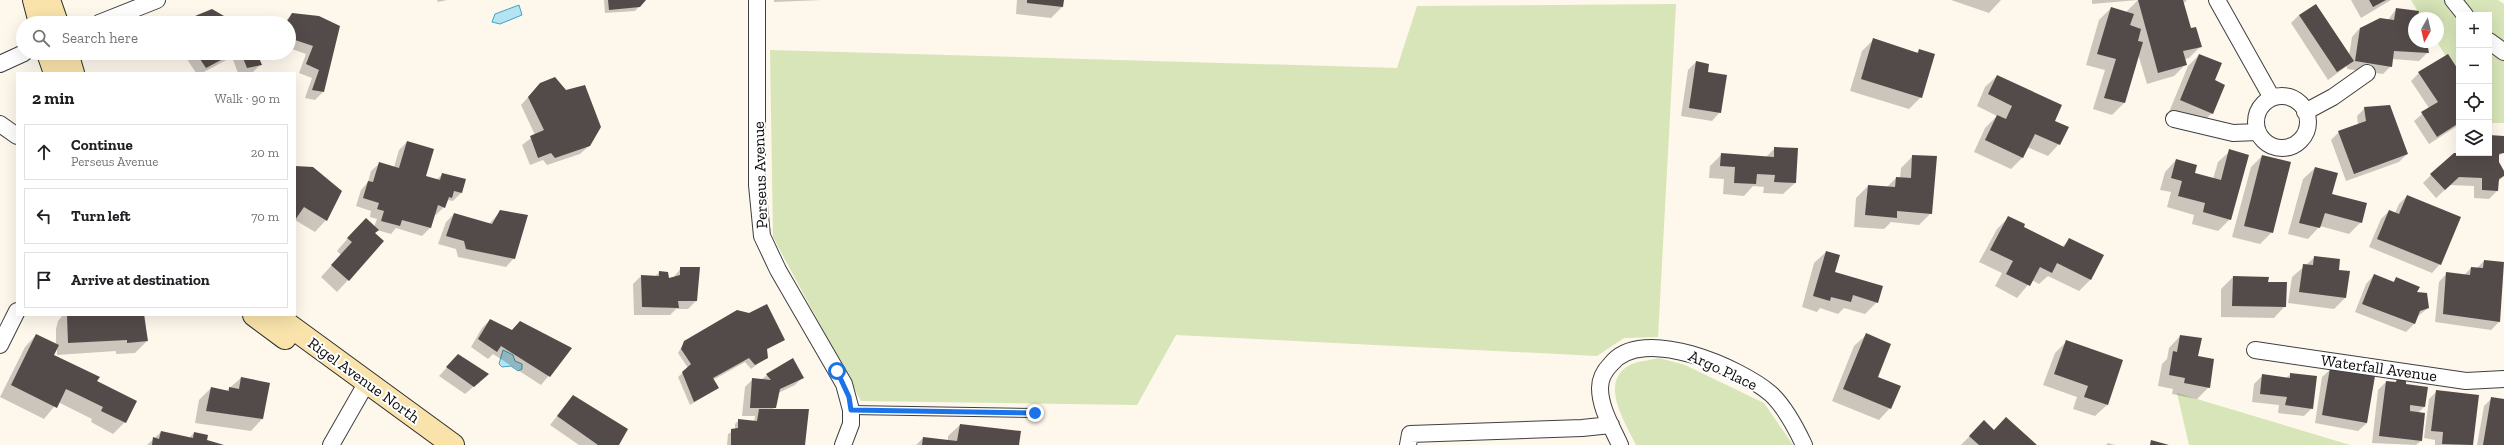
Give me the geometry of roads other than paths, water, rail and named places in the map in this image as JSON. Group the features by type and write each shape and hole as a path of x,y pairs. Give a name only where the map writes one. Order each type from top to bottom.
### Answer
{"main road":[{"path":"34,0 38,16"},
{"path":"49,0 55,16"},
{"path":"50,60 55,72"},
{"path":"68,60 72,72"},
{"name":"Rigel Avenue North","path":"256,316 453,445"},
{"name":"Rigel Avenue North","path":"276,316 364,387 432,445"}],"street":[{"path":"117,16 157,0"},
{"name":"Perseus Avenue","path":"757,0 757,185 762,236 778,270 844,384 851,410 851,424 843,445"},
{"path":"2217,0 2272,98"},
{"path":"2453,0 2463,12"},
{"path":"2492,43 2504,52"},
{"path":"0,64 16,57"},
{"path":"2305,112 2333,97 2367,74"},
{"path":"2288,97 2301,105 2305,112 2307,128 2298,142 2292,146 2276,147 2262,139 2258,132 2257,116 2260,109 2272,98 2288,97"},
{"path":"2174,119 2233,133 2258,132"},
{"path":"0,124 16,135"},
{"path":"0,345 16,313"},
{"name":"Argo Place","path":"1620,445 1604,410 1600,388 1604,372 1622,353 1636,349 1663,348 1688,352 1723,367 1771,394 1786,413 1804,445"},
{"name":"Waterfall Avenue","path":"2255,350 2466,381 2504,378"},
{"path":"331,445 364,387"},
{"path":"1408,445 1410,434 1582,428 1611,425"}],"lane":[{"path":"851,410 1035,413"}],"water":[{"path":"519,5 522,15 500,24 492,22 495,14"},
{"path":"503,350 513,355 515,361 522,364 522,369 518,371 511,366 502,367 499,364"}]}
